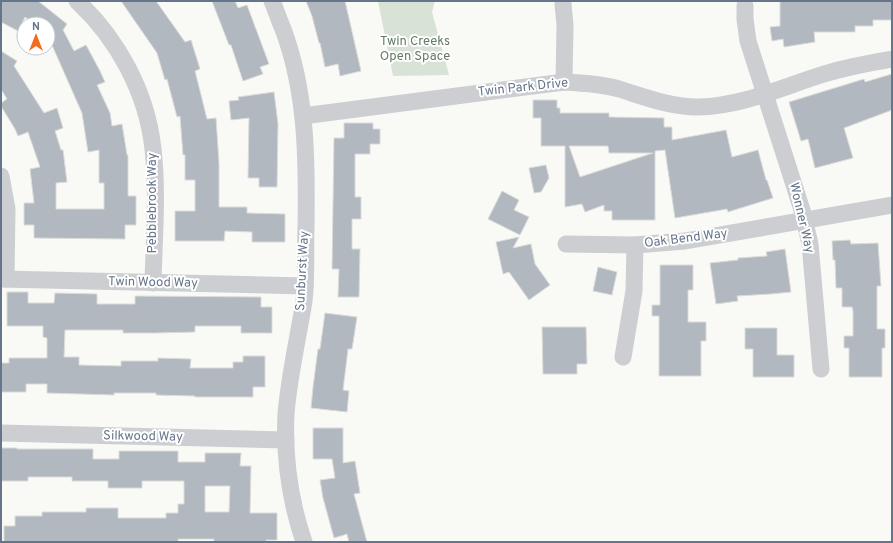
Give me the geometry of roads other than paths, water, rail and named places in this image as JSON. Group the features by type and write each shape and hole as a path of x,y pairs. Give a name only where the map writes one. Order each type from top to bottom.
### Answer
{"street":[{"name":"Pebblebrook Way","path":"77,1 104,30 118,51 131,74 141,98 148,122 153,148 155,173 153,283"},
{"name":"Sunburst Way","path":"272,1 288,42 298,80 303,116 307,170 304,300 290,380 286,414 286,440 291,494 304,542"},
{"path":"563,4 565,25 564,82"},
{"name":"Wonner Way","path":"745,6 748,41 802,210 810,244 821,369"},
{"name":"Twin Park Drive","path":"303,116 564,82 587,83 618,89 673,105 697,107 722,106 746,101 824,74 850,67 892,59"},
{"path":"1,176 7,209 3,279"},
{"name":"Oak Bend Way","path":"566,244 635,245 685,241 884,207"},
{"path":"623,357 634,291 635,245"},
{"name":"Twin Wood Way","path":"3,279 305,286"},
{"name":"Silkwood Way","path":"1,433 286,440"}],"park label":[{"name":"Twin Creeks Open Space","path":"415,50"}]}
